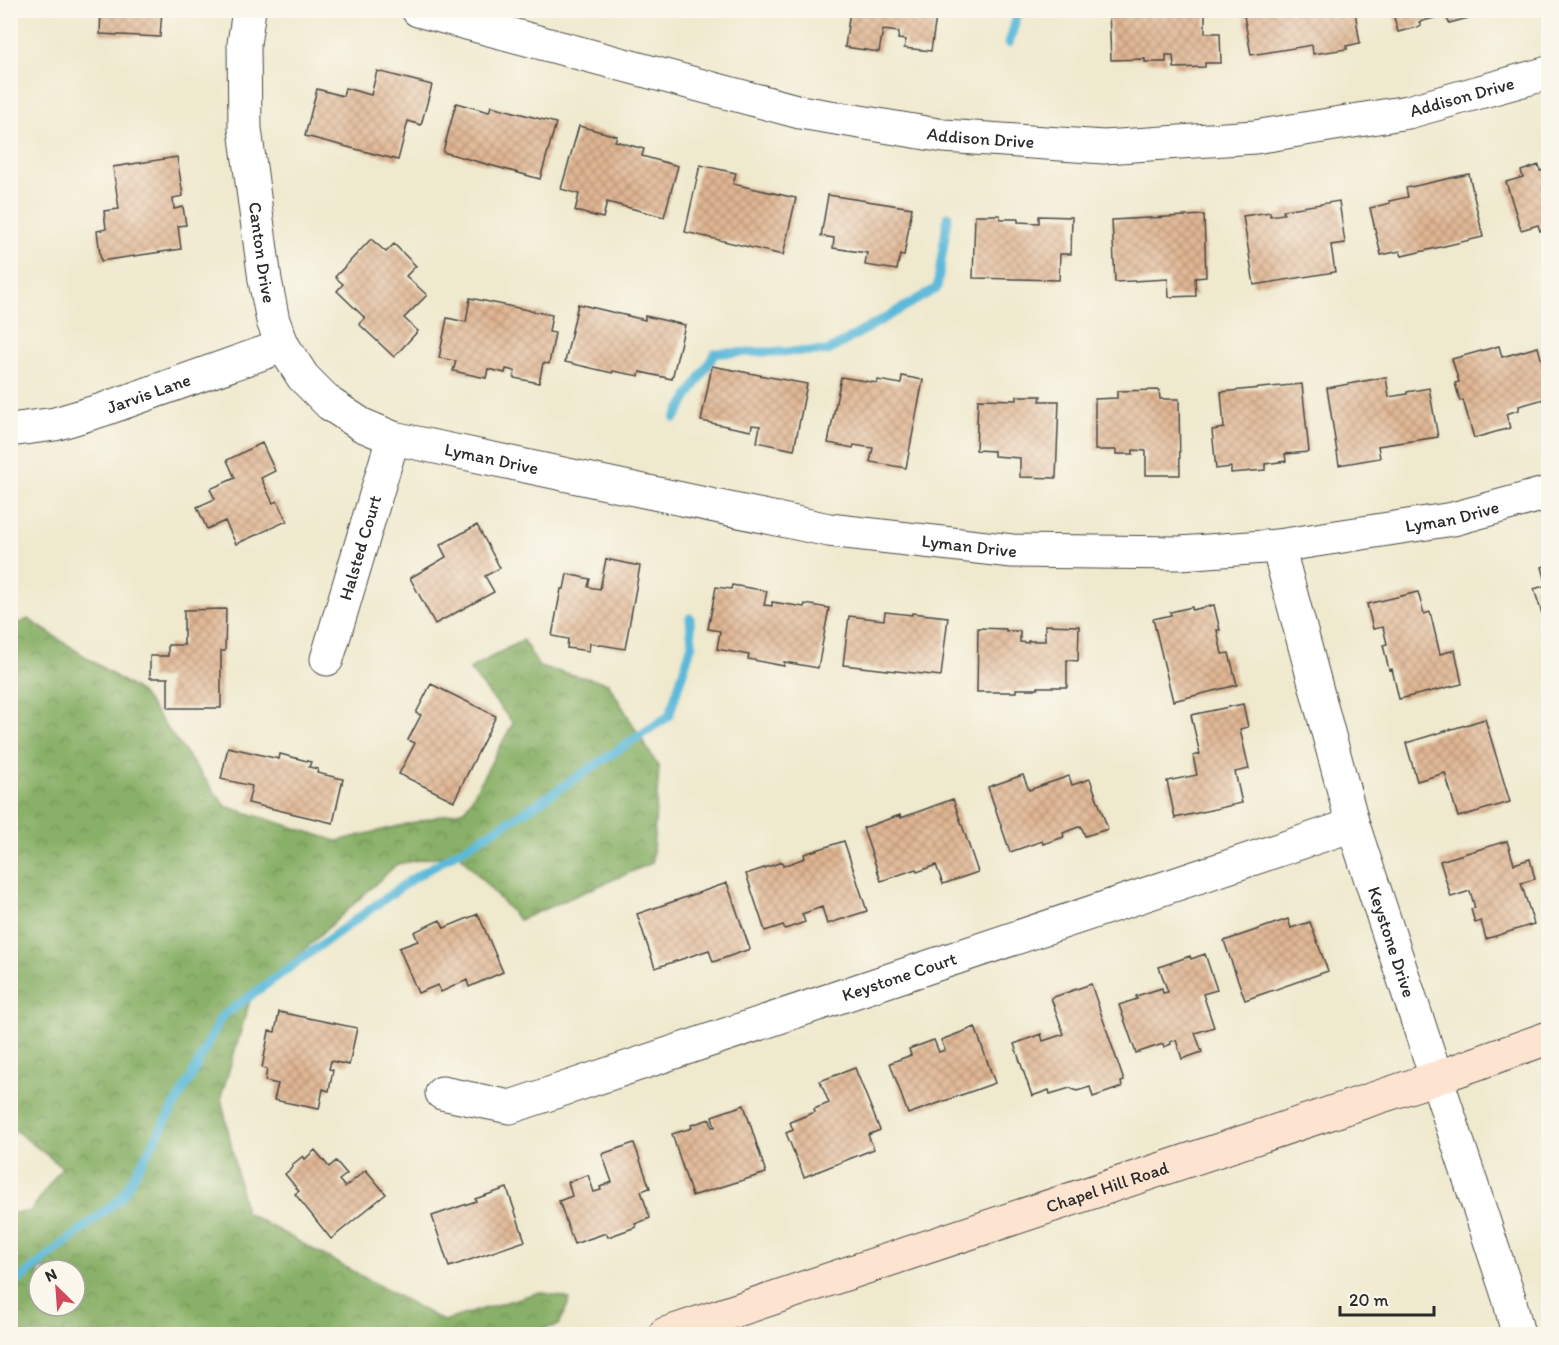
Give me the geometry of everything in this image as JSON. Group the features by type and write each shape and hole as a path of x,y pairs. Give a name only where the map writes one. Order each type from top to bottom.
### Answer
{"street":[{"name":"Canton Drive","path":"249,10 244,44 245,129 265,280 273,321 284,346 303,377 330,404 362,425 393,438"},
{"name":"Addison Drive","path":"418,10 800,111 944,136 1104,147 1255,137 1408,112 1548,73"},
{"name":"Jarvis Lane","path":"10,430 55,424 102,410 284,346"},
{"name":"Lyman Drive","path":"393,438 829,530 1012,551 1180,553 1278,546 1453,519 1548,493"},
{"name":"Halsted Court","path":"327,659 393,438"},
{"name":"Keystone Drive","path":"1278,546 1353,825 1509,1298 1518,1335"},
{"name":"Keystone Court","path":"442,1094 510,1107 1353,825"},
{"name":"Chapel Hill Road","path":"665,1335 1436,1078 1548,1038"}],"green space":[{"path":"28,619 141,693 225,806 337,841 465,810 513,723 469,669 523,640 539,667 608,683 659,768 652,863 519,920 458,853 397,864 250,1000 221,1097 245,1212 443,1321 540,1292 570,1299 559,1325 522,1334 11,1334 11,1213 30,1212 62,1167 11,1127 10,627"}],"building":[{"path":"101,10 162,10 160,37 100,34"},
{"path":"850,10 937,10 931,51 904,48 906,40 898,39 899,32 883,30 879,52 845,47"},
{"path":"1109,10 1205,10 1205,33 1220,33 1221,63 1205,63 1205,67 1174,68 1173,55 1166,55 1166,62 1145,62 1145,59 1111,60"},
{"path":"1243,10 1341,10 1342,14 1355,12 1360,43 1346,46 1347,49 1313,54 1312,45 1251,55"},
{"path":"1392,10 1495,11 1449,23 1446,15 1419,22 1421,26 1398,32"},
{"path":"377,71 432,85 421,125 408,121 398,160 305,136 317,89 343,96 345,88 371,95"},
{"path":"456,103 489,112 491,106 556,123 540,179 443,152"},
{"path":"579,126 617,136 615,141 644,149 642,156 678,166 664,217 607,202 603,218 575,211 579,194 561,189"},
{"path":"177,157 183,196 173,198 174,209 183,207 186,225 178,226 181,249 101,261 97,231 106,229 104,211 119,209 113,167"},
{"path":"700,165 736,173 733,184 796,198 783,255 685,232"},
{"path":"1539,165 1540,171 1548,169 1548,228 1540,231 1538,225 1521,230 1506,182 1523,177 1521,171"},
{"path":"1469,174 1483,237 1402,256 1400,251 1381,255 1370,208 1408,197 1406,188"},
{"path":"828,195 912,208 904,256 900,255 897,270 865,265 867,253 833,248 834,238 821,236"},
{"path":"1339,201 1345,243 1331,245 1335,272 1254,285 1243,216 1270,212 1270,216 1284,214 1283,210"},
{"path":"975,215 1000,215 1000,219 1018,219 1018,222 1039,223 1039,216 1072,217 1071,254 1060,254 1059,280 973,278"},
{"path":"1204,215 1206,277 1195,278 1196,296 1169,297 1168,279 1115,282 1112,220"},
{"path":"371,239 386,252 394,244 416,266 406,276 427,295 404,318 418,331 394,357 359,324 365,318 337,291 343,284 335,277"},
{"path":"470,298 552,315 549,332 555,333 549,364 543,363 539,383 514,378 515,371 506,369 505,373 488,369 486,378 453,371 456,361 439,358 447,318 466,322"},
{"path":"578,304 645,320 645,316 685,325 672,379 640,372 639,376 613,371 612,373 565,362"},
{"path":"1499,346 1502,357 1538,347 1548,384 1548,398 1519,406 1519,410 1506,414 1510,428 1474,438 1463,400 1460,401 1455,383 1459,382 1452,359"},
{"path":"712,366 807,384 794,450 757,442 760,426 752,425 751,431 701,421"},
{"path":"902,376 923,380 906,468 870,462 873,448 854,445 853,448 828,443 841,377 901,384"},
{"path":"1386,377 1389,397 1429,388 1438,437 1378,446 1380,458 1339,465 1327,388"},
{"path":"1302,384 1309,452 1285,454 1286,461 1265,464 1265,470 1231,473 1231,467 1216,469 1212,430 1224,428 1221,392"},
{"path":"1159,390 1160,399 1179,399 1180,475 1146,475 1146,451 1133,450 1133,454 1116,454 1116,450 1095,450 1095,399 1117,398 1117,391"},
{"path":"1017,396 1041,396 1040,401 1059,401 1056,478 1020,477 1020,458 994,456 994,451 976,450 978,399 1017,400"},
{"path":"262,443 275,471 261,478 273,503 277,501 287,521 236,544 225,521 207,529 197,507 215,499 210,489 235,478 227,460"},
{"path":"477,525 500,568 485,576 494,592 435,624 410,578 446,557 440,545"},
{"path":"606,559 640,566 625,649 590,643 589,651 567,648 568,639 552,636 561,589 564,589 567,574 590,579 588,587 600,589"},
{"path":"1548,565 1548,632 1534,589 1547,585 1542,567"},
{"path":"732,585 767,591 764,605 772,606 772,602 829,608 818,668 784,662 784,666 748,659 749,655 717,649 720,631 708,629 716,587 731,589"},
{"path":"1418,592 1424,614 1430,612 1440,654 1455,650 1462,684 1399,699 1392,669 1389,670 1383,645 1387,644 1383,627 1373,629 1367,604"},
{"path":"1214,605 1220,630 1217,630 1222,654 1229,653 1237,685 1173,701 1153,619 1171,615 1170,612"},
{"path":"226,609 225,651 221,651 221,708 168,708 168,678 150,678 150,656 168,656 168,645 184,645 184,610"},
{"path":"885,612 948,617 941,676 843,665 849,616 884,620"},
{"path":"1045,625 1079,626 1078,661 1067,660 1067,687 1016,689 1016,692 977,692 978,628 1020,631 1020,642 1028,643 1028,641 1045,641"},
{"path":"431,684 496,716 454,801 399,774 415,743 408,740 421,715 416,713"},
{"path":"1243,704 1248,727 1240,729 1249,769 1235,772 1242,803 1175,818 1167,781 1197,775 1193,756 1200,754 1191,715"},
{"path":"1485,719 1510,802 1458,817 1445,773 1417,781 1406,743"},
{"path":"228,747 279,759 280,754 311,762 309,767 318,769 317,773 343,779 333,823 248,803 252,786 221,779"},
{"path":"1023,775 1029,790 1069,776 1072,785 1090,779 1108,829 1085,836 1081,826 1063,833 1064,837 1043,844 1042,841 1010,852 988,787"},
{"path":"953,799 978,872 943,884 936,865 881,881 863,828 900,815 901,818"},
{"path":"844,841 867,911 827,924 822,907 802,914 805,922 785,929 783,925 765,931 746,874 782,862 783,866 805,858 804,854"},
{"path":"1507,841 1514,864 1530,859 1535,879 1521,883 1534,924 1486,939 1481,921 1475,923 1471,909 1475,908 1470,891 1451,897 1440,861"},
{"path":"727,883 750,949 713,962 709,950 655,968 637,914"},
{"path":"478,914 503,972 469,987 467,980 441,992 438,985 418,993 399,948 418,941 414,932 440,920 444,928"},
{"path":"1288,919 1291,928 1310,922 1328,971 1245,1000 1224,941"},
{"path":"1205,954 1217,990 1203,994 1214,1027 1195,1033 1202,1052 1182,1059 1176,1040 1164,1047 1163,1044 1136,1053 1119,1005 1137,999 1136,996 1162,988 1163,993 1168,992 1159,967 1190,956 1191,959"},
{"path":"1091,984 1124,1081 1121,1082 1122,1087 1093,1097 1090,1087 1077,1091 1070,1088 1050,1094 1049,1090 1032,1096 1014,1044 1041,1034 1043,1041 1064,1034 1051,998"},
{"path":"279,1012 357,1028 349,1065 331,1061 329,1069 333,1070 329,1091 323,1089 319,1109 274,1100 278,1084 265,1081 267,1069 262,1068 269,1031 275,1032"},
{"path":"975,1027 995,1083 908,1114 890,1063 911,1055 909,1049 934,1040 939,1052 945,1050 941,1040"},
{"path":"855,1068 880,1130 868,1135 874,1149 804,1177 786,1133 793,1130 790,1122 815,1112 814,1109 829,1103 820,1081"},
{"path":"744,1105 766,1173 692,1196 672,1134 710,1119 712,1127 715,1127 712,1116"},
{"path":"634,1143 650,1188 641,1191 650,1218 635,1224 636,1227 608,1237 606,1233 574,1244 559,1201 572,1196 568,1182 588,1175 594,1192 601,1190 600,1187 612,1182 602,1154"},
{"path":"315,1150 329,1167 336,1161 347,1174 339,1180 345,1187 366,1170 386,1194 331,1239 295,1194 299,1191 285,1174 303,1156 305,1159"},
{"path":"507,1188 525,1241 449,1267 432,1216"}],"waterway":[{"path":"1009,43 1019,10"},
{"path":"675,418 715,353 828,351 937,288 948,216"},
{"path":"10,1287 121,1198 190,1079 221,1017 412,879 526,811 669,716 692,644 690,618"}]}
